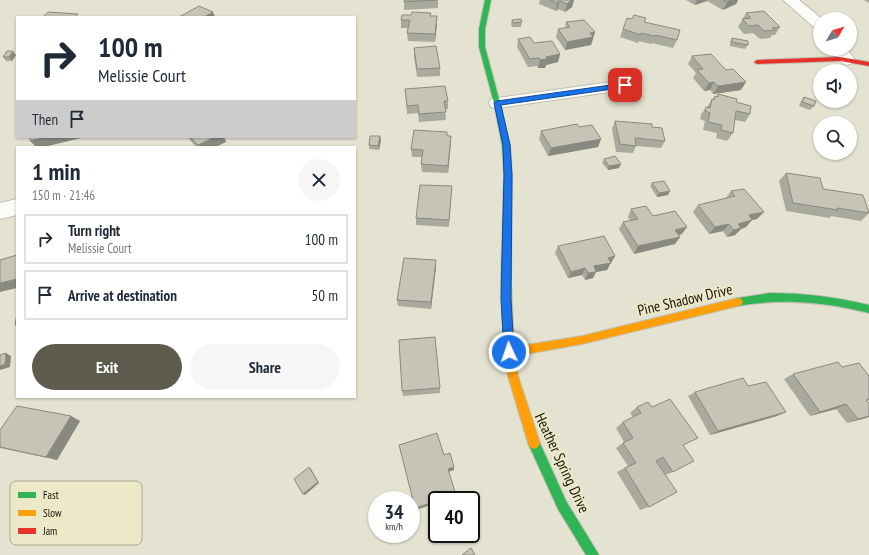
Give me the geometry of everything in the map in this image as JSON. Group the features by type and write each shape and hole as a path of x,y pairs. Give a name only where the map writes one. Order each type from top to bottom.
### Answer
{"street":[{"name":"Heather Spring Drive","path":"488,0 482,29 482,47 497,103 506,145 508,175 506,299 509,352 524,417 536,449 562,505 593,555"},
{"path":"790,0 813,18"},
{"path":"758,62 834,56"},
{"path":"846,56 869,64"},
{"path":"497,103 625,85"},
{"path":"0,211 16,207"},
{"name":"Pine Shadow Drive","path":"509,352 582,340 740,301 786,296 848,303 869,309"}],"building":[{"path":"404,0 438,0 404,2"},
{"path":"550,0 572,0 567,4 559,1 557,3"},
{"path":"199,6 213,12 206,16 181,16"},
{"path":"764,11 780,27 772,28 775,30 764,31 758,25 749,26 742,19 751,18 746,13"},
{"path":"48,12 78,14 76,16 44,16"},
{"path":"412,12 431,13 430,16 437,16 435,34 407,33 410,20 401,20 402,15 411,15"},
{"path":"634,15 646,18 644,22 680,30 677,40 641,33 641,35 623,29 627,18 632,19"},
{"path":"521,19 522,22 513,23 512,20"},
{"path":"584,20 595,32 590,33 593,37 567,42 558,29 570,27 566,22"},
{"path":"530,37 534,43 552,41 560,54 546,57 547,59 530,59 518,39"},
{"path":"732,38 748,41 748,45 732,42"},
{"path":"436,46 440,68 417,69 414,48"},
{"path":"7,51 13,51 9,57 3,57"},
{"path":"711,54 726,70 733,69 746,82 718,86 714,82 709,83 697,70 703,69 692,56"},
{"path":"445,86 448,101 444,101 446,112 419,114 418,105 407,106 405,89"},
{"path":"718,94 737,99 736,102 751,106 750,114 736,111 733,133 721,130 722,125 708,122 710,113 705,111 706,107 710,108 712,99 714,100 715,96 718,97"},
{"path":"804,97 813,100 813,106 802,102"},
{"path":"615,121 652,124 652,127 662,128 665,141 635,138 636,146 620,144"},
{"path":"577,124 579,127 592,125 601,139 551,148 541,131"},
{"path":"414,130 447,132 447,136 451,136 448,166 421,164 423,150 411,149"},
{"path":"370,136 380,136 378,146 369,145"},
{"path":"30,138 43,138 30,141"},
{"path":"191,138 213,138 198,145"},
{"path":"615,156 621,164 609,166 604,159"},
{"path":"786,173 820,178 823,189 863,195 869,213 793,203"},
{"path":"664,181 670,191 659,193 652,183"},
{"path":"420,185 452,186 449,220 416,218"},
{"path":"744,189 764,212 749,215 752,220 738,224 741,228 733,230 729,224 715,227 698,205 735,196 731,191"},
{"path":"646,206 653,216 675,211 687,227 675,230 680,237 638,246 623,222 638,219 631,209"},
{"path":"604,236 615,256 608,258 611,263 594,266 596,272 588,273 585,268 571,272 558,246"},
{"path":"16,255 16,279 0,283 0,260"},
{"path":"404,258 436,260 431,302 397,300"},
{"path":"435,337 440,388 402,391 399,340"},
{"path":"6,353 5,364 0,366 0,355"},
{"path":"838,362 842,367 859,363 869,376 869,399 866,400 869,403 869,416 858,419 846,404 820,412 793,374"},
{"path":"743,378 748,386 766,382 786,412 718,431 695,392"},
{"path":"670,399 698,438 683,445 694,461 673,472 663,457 656,461 677,492 649,507 625,468 636,463 623,443 633,438 623,422 641,413 637,407 648,402 652,407"},
{"path":"17,406 71,416 46,457 0,447 0,430"},
{"path":"437,433 444,455 450,453 454,467 448,469 455,491 428,491 428,504 420,506 420,491 411,491 399,445"},
{"path":"309,467 318,482 303,494 294,479"},
{"path":"471,548 475,555 462,555"}],"traffic: fast":[{"path":"488,0 482,29 482,47 497,103 506,145 508,175 506,282"},
{"path":"738,302 770,297 787,297 820,299 869,309"},
{"path":"534,443 562,505 593,555"}],"traffic: slow":[{"path":"506,282 509,352 513,376 534,443"},
{"path":"509,352 582,340 738,302"}],"traffic: jam":[{"path":"757,62 840,59 869,64"}],"route":[{"path":"509,352 506,299 508,175 506,145 497,103 625,85"}]}
